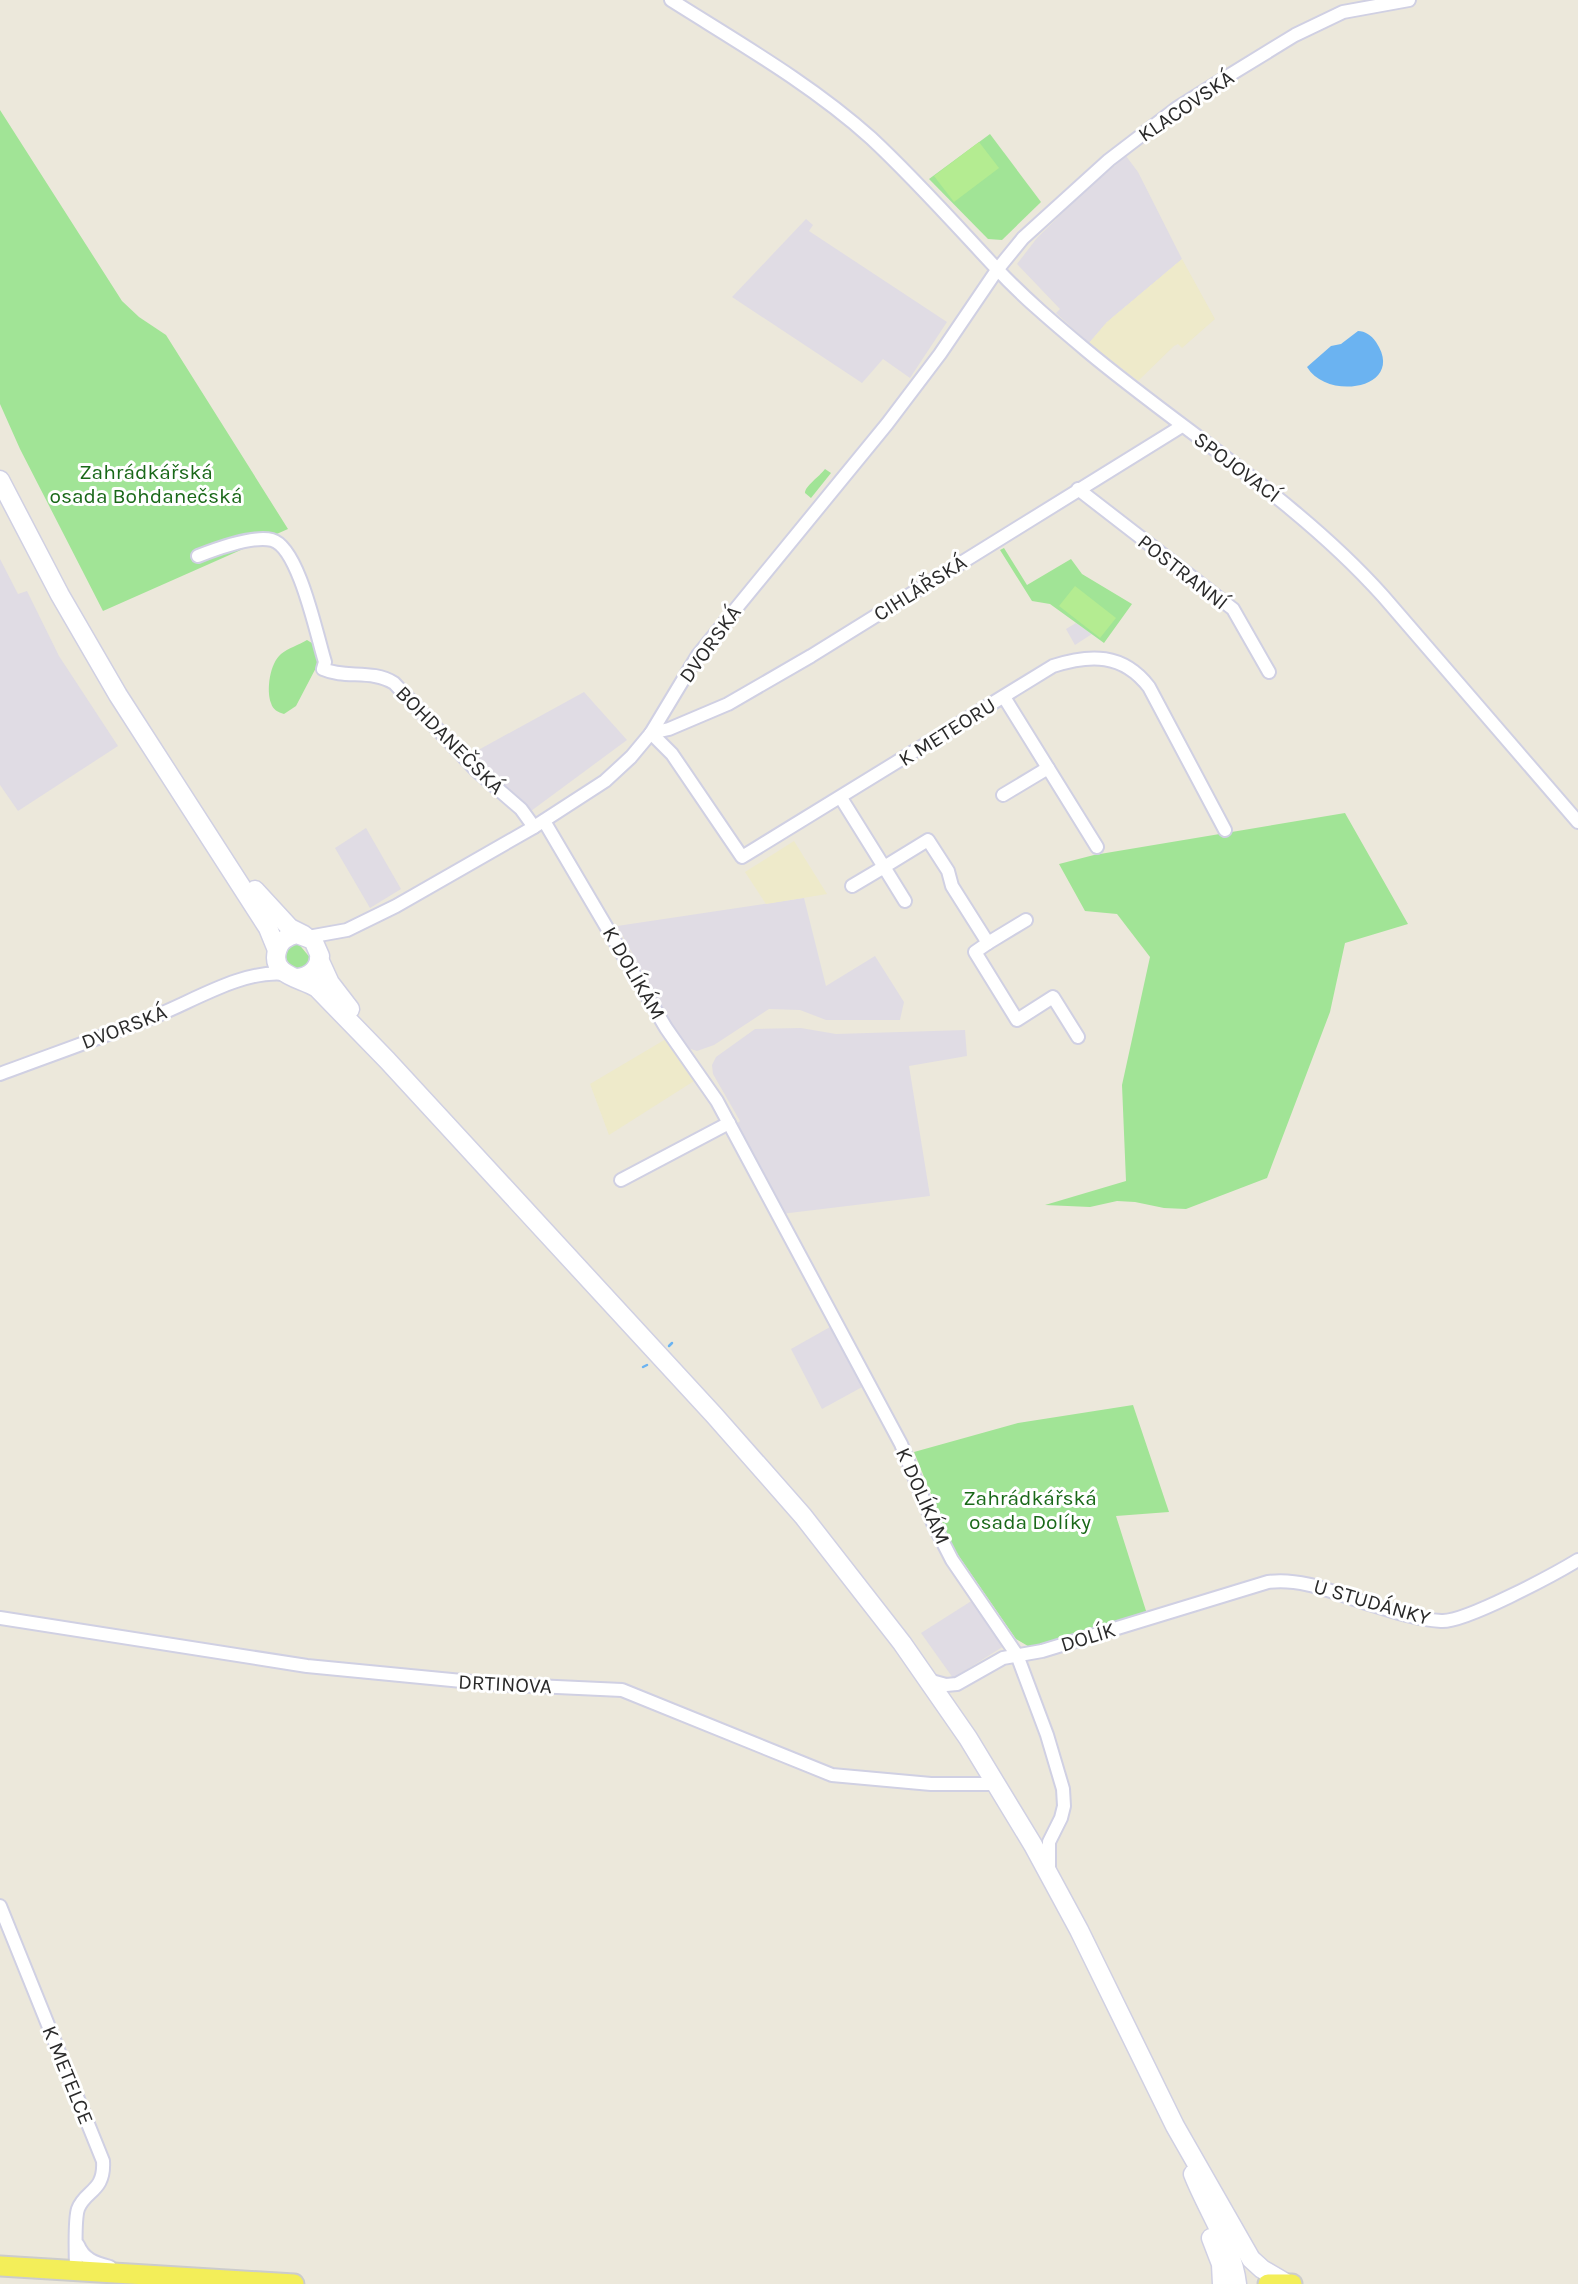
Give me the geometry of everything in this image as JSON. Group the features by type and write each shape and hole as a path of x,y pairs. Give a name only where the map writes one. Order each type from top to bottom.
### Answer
{"main road":[{"path":"0,480 71,615 144,736 268,928 278,966 291,976 317,988 387,1060 714,1415 845,1567 928,1680 997,1784 1052,1879 1175,2126 1251,2259 1282,2284"},
{"path":"214,842 277,916 290,928 316,944 330,983 387,1060"},
{"name":"DVORSKÁ","path":"276,952 284,939 297,934 306,936"},
{"name":"DVORSKÁ","path":"291,976 310,975 320,958"},
{"path":"1175,2126 1203,2200 1234,2263 1237,2284"},
{"path":"1203,2200 1210,2235 1221,2264 1222,2284"},
{"path":"0,2266 294,2284"}],"street":[{"name":"SPOJOVACÍ","path":"671,0 813,92 870,138 964,231 998,270 1086,349 1316,528 1356,566 1578,822"},
{"name":"KLACOVSKÁ","path":"998,270 1023,238 1083,183 1177,108 1320,22 1343,12 1409,0"},
{"name":"DVORSKÁ","path":"320,958 331,943 346,930 396,906 539,824 599,786 631,757 651,733 698,655 887,424 998,270"},
{"name":"CIHLÁŘSKÁ","path":"651,733 669,729 728,704 811,656 1182,426"},
{"name":"POSTRANNÍ","path":"1077,489 1233,609 1269,672"},
{"name":"BOHDANEČSKÁ","path":"198,556 224,546 257,540 271,539 280,544 291,558 305,592 325,662 323,669 331,673 375,676 394,683 477,771 539,824"},
{"name":"K METEORU","path":"651,733 672,754 742,857 1053,666 1076,659 1110,659 1143,679 1155,696 1225,830"},
{"path":"1004,696 1097,847"},
{"path":"1003,795 1048,768"},
{"path":"841,798 905,901"},
{"name":"K DOLÍKÁM","path":"539,824 666,1027 717,1101 901,1444 933,1523 952,1560 1017,1656 1047,1735 1063,1789 1064,1806 1048,1849 1052,1879"},
{"path":"852,886 928,840 948,871 952,886 988,943"},
{"path":"1026,920 975,952 1016,1026 1053,997 1078,1037"},
{"name":"DVORSKÁ","path":"306,936 346,930"},
{"name":"DVORSKÁ","path":"246,977 276,952"},
{"name":"DVORSKÁ","path":"0,1074 155,1016 246,977 268,973 291,976"},
{"path":"621,1180 729,1123"},
{"name":"U STUDÁNKY","path":"1158,1616 1282,1580 1299,1582 1389,1610 1443,1622 1474,1612 1555,1575 1578,1560"},
{"name":"DOLÍK","path":"928,1680 940,1685 957,1684 997,1661 1042,1651 1158,1616"},
{"name":"DRTINOVA","path":"0,1618 307,1666 493,1684 622,1689 832,1775 931,1784 997,1784"},
{"name":"K METELCE","path":"0,1906 103,2161 99,2183 78,2210 76,2271"},
{"path":"32,2268 65,2258 73,2252 77,2242"},
{"path":"77,2242 81,2253 88,2259 130,2274"}],"shaded area":[{"path":"1126,156 1138,172 1182,259 1107,322 1089,343 1056,313 1060,309 1017,264 1037,238"},
{"path":"806,219 813,225 809,231 947,322 910,378 883,359 862,383 732,297"},
{"path":"1182,259 1215,319 1182,348 1178,344 1174,346 1138,381 1089,343 1107,322"},
{"path":"0,559 18,594 27,591 59,656 118,746 18,811 0,785"},
{"path":"1076,623 1092,634 1075,645 1066,629"},
{"path":"584,692 627,740 531,811 471,754"},
{"path":"366,828 401,889 370,908 335,848"},
{"path":"794,841 827,894 766,904 745,872"},
{"path":"804,898 826,986 875,956 904,1002 900,1020 826,1020 800,1010 769,1009 714,1045 697,1051 685,1047 617,926"},
{"path":"801,1028 836,1034 965,1030 967,1056 909,1066 930,1196 781,1214 734,1126 740,1121 713,1074 712,1065 716,1057 755,1029"},
{"path":"666,1039 694,1081 609,1135 590,1084"},
{"path":"830,1327 864,1386 822,1409 791,1349"},
{"path":"973,1600 1004,1646 953,1678 921,1633"}],"green space":[{"name":"Zahrádkářská osada Bohdanečská","path":"0,110 122,301 139,317 166,335 288,529 103,611 20,449 0,404"},
{"path":"990,134 1041,202 1002,240 988,239 929,179"},
{"path":"979,142 999,168 954,202 934,176"},
{"path":"825,469 831,473 811,498 805,493 806,490"},
{"path":"1004,548 1027,585 1071,559 1082,574 1132,604 1104,643 1050,604 1032,601 1000,550"},
{"path":"1075,586 1116,618 1100,638 1059,606"},
{"path":"307,640 315,645 319,662 296,706 284,714 276,710 271,703 269,691 272,670 281,654"},
{"path":"1345,813 1408,924 1345,943 1330,1012 1267,1178 1186,1209 1117,1201 1090,1207 1045,1205 1126,1181 1122,1085 1150,957 1117,914 1085,911 1059,864 1094,855"},
{"path":"297,942 312,960 299,971 287,967 283,956 286,948"},
{"name":"Zahrádkářská osada Dolíky","path":"1133,1405 1169,1512 1116,1516 1147,1614 1033,1649 1016,1639 952,1546 914,1452 1018,1423"}],"water":[{"path":"1358,331 1372,337 1383,358 1381,370 1373,379 1361,385 1346,387 1317,378 1307,367 1331,346 1341,344"}],"waterway":[{"path":"669,1346 672,1343"},
{"path":"643,1367 647,1365"}]}
